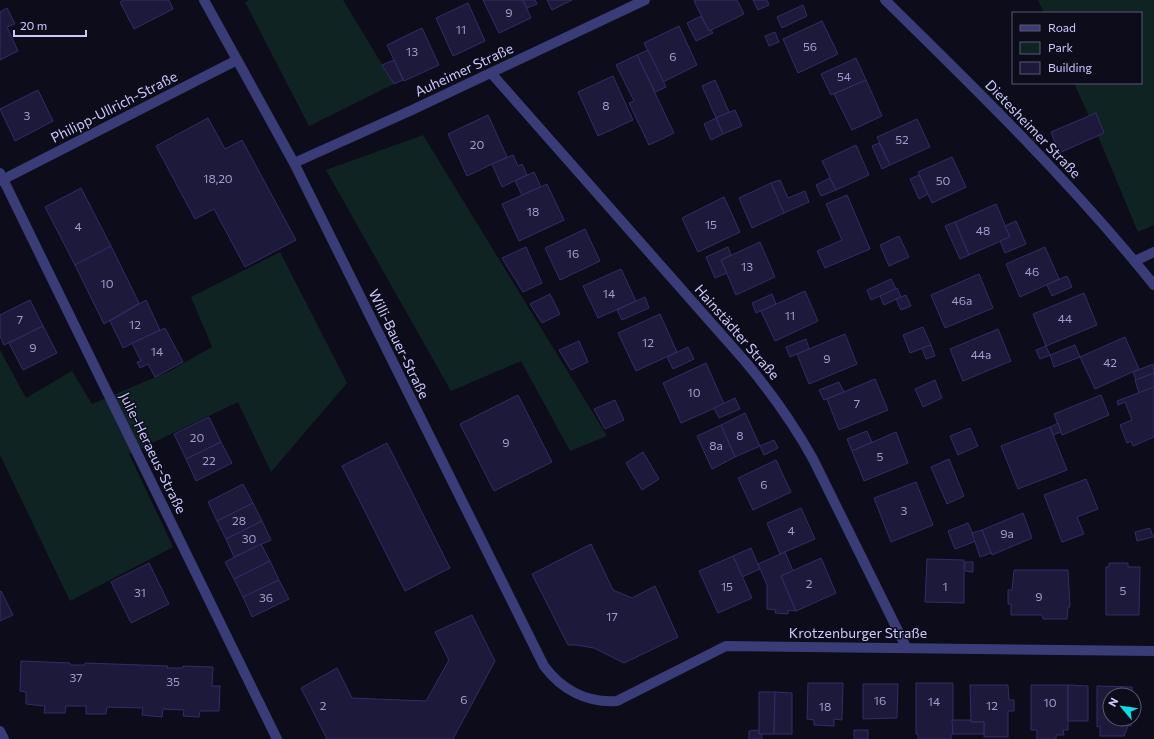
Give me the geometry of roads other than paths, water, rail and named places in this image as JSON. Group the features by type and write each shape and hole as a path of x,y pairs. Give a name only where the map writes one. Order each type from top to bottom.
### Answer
{"street":[{"name":"Willi-Bauer-Straße","path":"204,0 294,163 544,666 553,678 576,693"},
{"name":"Auheimer Straße","path":"294,163 645,0"},
{"name":"Dietesheimer Straße","path":"885,0 945,58 1054,171 1135,261 1154,285"},
{"name":"Philipp-Ullrich-Straße","path":"1,178 237,60"},
{"name":"Hainstädter Straße","path":"490,73 744,360 773,396 800,435 813,459 906,647"},
{"name":"Julie-Heraeus-Straße","path":"1,178 277,739"},
{"path":"1135,261 1154,252"},
{"name":"Krotzenburger Straße","path":"576,693 602,702 617,701 726,646 1154,651"},
{"path":"0,731 4,739"}]}
